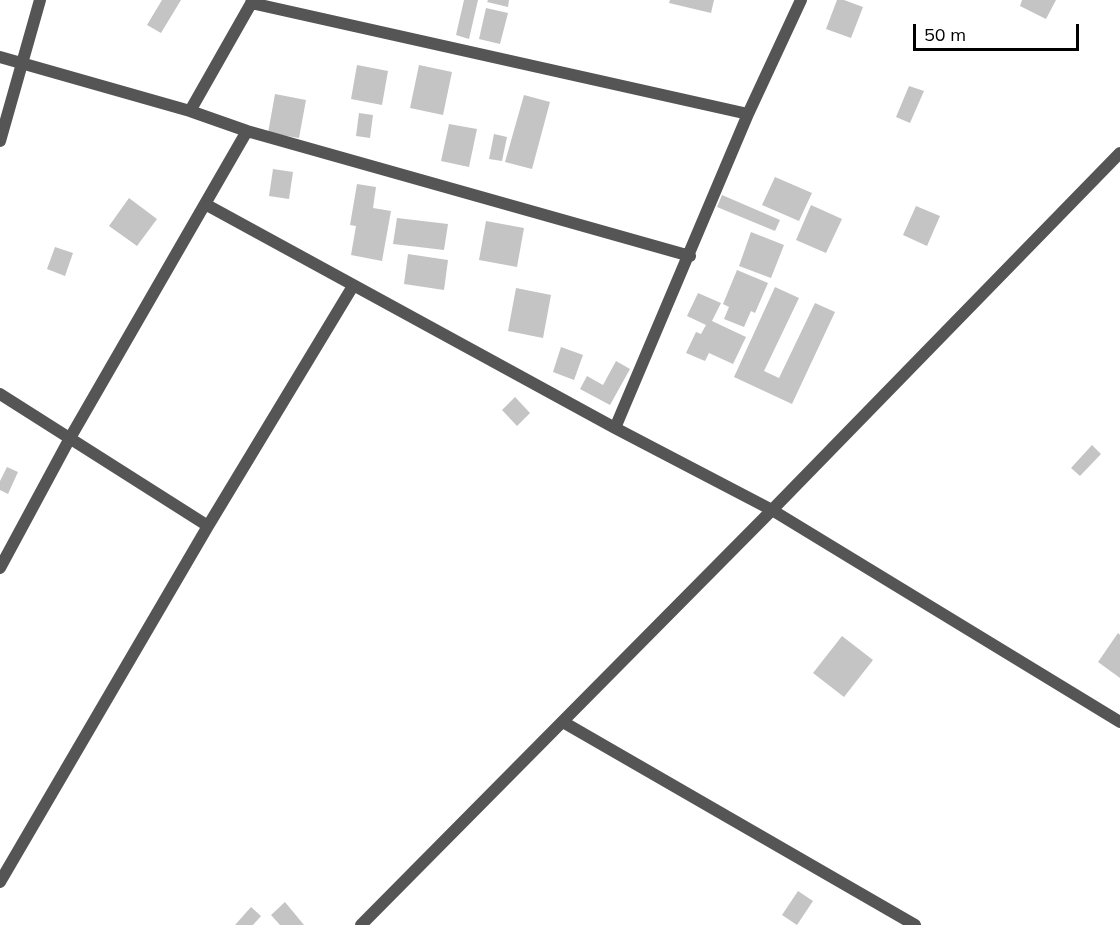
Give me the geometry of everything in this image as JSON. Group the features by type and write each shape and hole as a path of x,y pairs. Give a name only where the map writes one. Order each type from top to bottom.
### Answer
{"street":[{"path":"0,141 40,0"},
{"path":"615,428 748,114 801,0"},
{"path":"190,111 252,1 748,114"},
{"path":"0,57 190,111 247,131 690,255"},
{"path":"0,568 70,438 247,131"},
{"path":"361,925 772,510 1120,153"},
{"path":"205,204 615,428 772,510 1120,722"},
{"path":"0,882 208,526 353,286"},
{"path":"0,394 208,526"},
{"path":"563,722 915,925"}],"building":[{"path":"162,0 181,0 161,33 147,25"},
{"path":"464,0 478,0 469,39 456,35"},
{"path":"488,0 509,0 508,7 487,2"},
{"path":"670,0 714,0 711,13 669,3"},
{"path":"837,0 844,0 863,7 851,38 826,29"},
{"path":"1022,0 1056,0 1046,19 1020,6"},
{"path":"486,8 508,13 500,44 479,39"},
{"path":"357,65 388,71 382,105 351,99"},
{"path":"419,65 452,72 443,115 410,108"},
{"path":"909,86 924,91 910,123 896,117"},
{"path":"275,94 306,100 299,138 268,133"},
{"path":"524,95 550,102 532,169 505,162"},
{"path":"359,113 373,115 370,138 356,136"},
{"path":"449,124 477,129 469,167 441,161"},
{"path":"494,134 507,137 502,161 489,159"},
{"path":"273,169 293,172 289,199 269,196"},
{"path":"775,177 812,193 799,221 762,205"},
{"path":"357,184 376,187 373,208 391,211 382,261 351,255 356,226 350,225"},
{"path":"722,195 780,220 775,231 717,207"},
{"path":"129,198 157,219 137,246 109,226"},
{"path":"811,205 842,219 826,253 796,240"},
{"path":"916,206 940,216 927,246 903,235"},
{"path":"397,218 448,224 444,250 393,244"},
{"path":"486,221 524,228 517,267 479,260"},
{"path":"751,232 784,245 771,278 739,266"},
{"path":"55,247 73,253 65,276 47,269"},
{"path":"408,254 448,260 444,290 404,284"},
{"path":"737,270 768,283 755,313 751,311 744,327 724,319 729,307 723,304"},
{"path":"775,287 799,298 764,371 779,378 815,303 835,312 792,404 734,377"},
{"path":"516,288 551,295 543,338 508,331"},
{"path":"698,293 721,303 712,321 746,337 733,364 709,353 705,361 686,353 696,332 701,334 706,325 687,316"},
{"path":"561,347 583,355 574,380 553,372"},
{"path":"616,361 630,369 610,405 580,389 587,376 603,385"},
{"path":"515,397 530,413 517,426 502,410"},
{"path":"1092,445 1101,454 1080,476 1071,468"},
{"path":"7,467 18,472 8,494 0,490 0,481"},
{"path":"1118,633 1120,635 1120,678 1098,662"},
{"path":"842,636 873,660 844,697 813,673"},
{"path":"798,891 813,901 797,925 782,915"},
{"path":"285,902 304,925 280,925 271,915"},
{"path":"251,907 261,916 253,925 235,925"}]}
